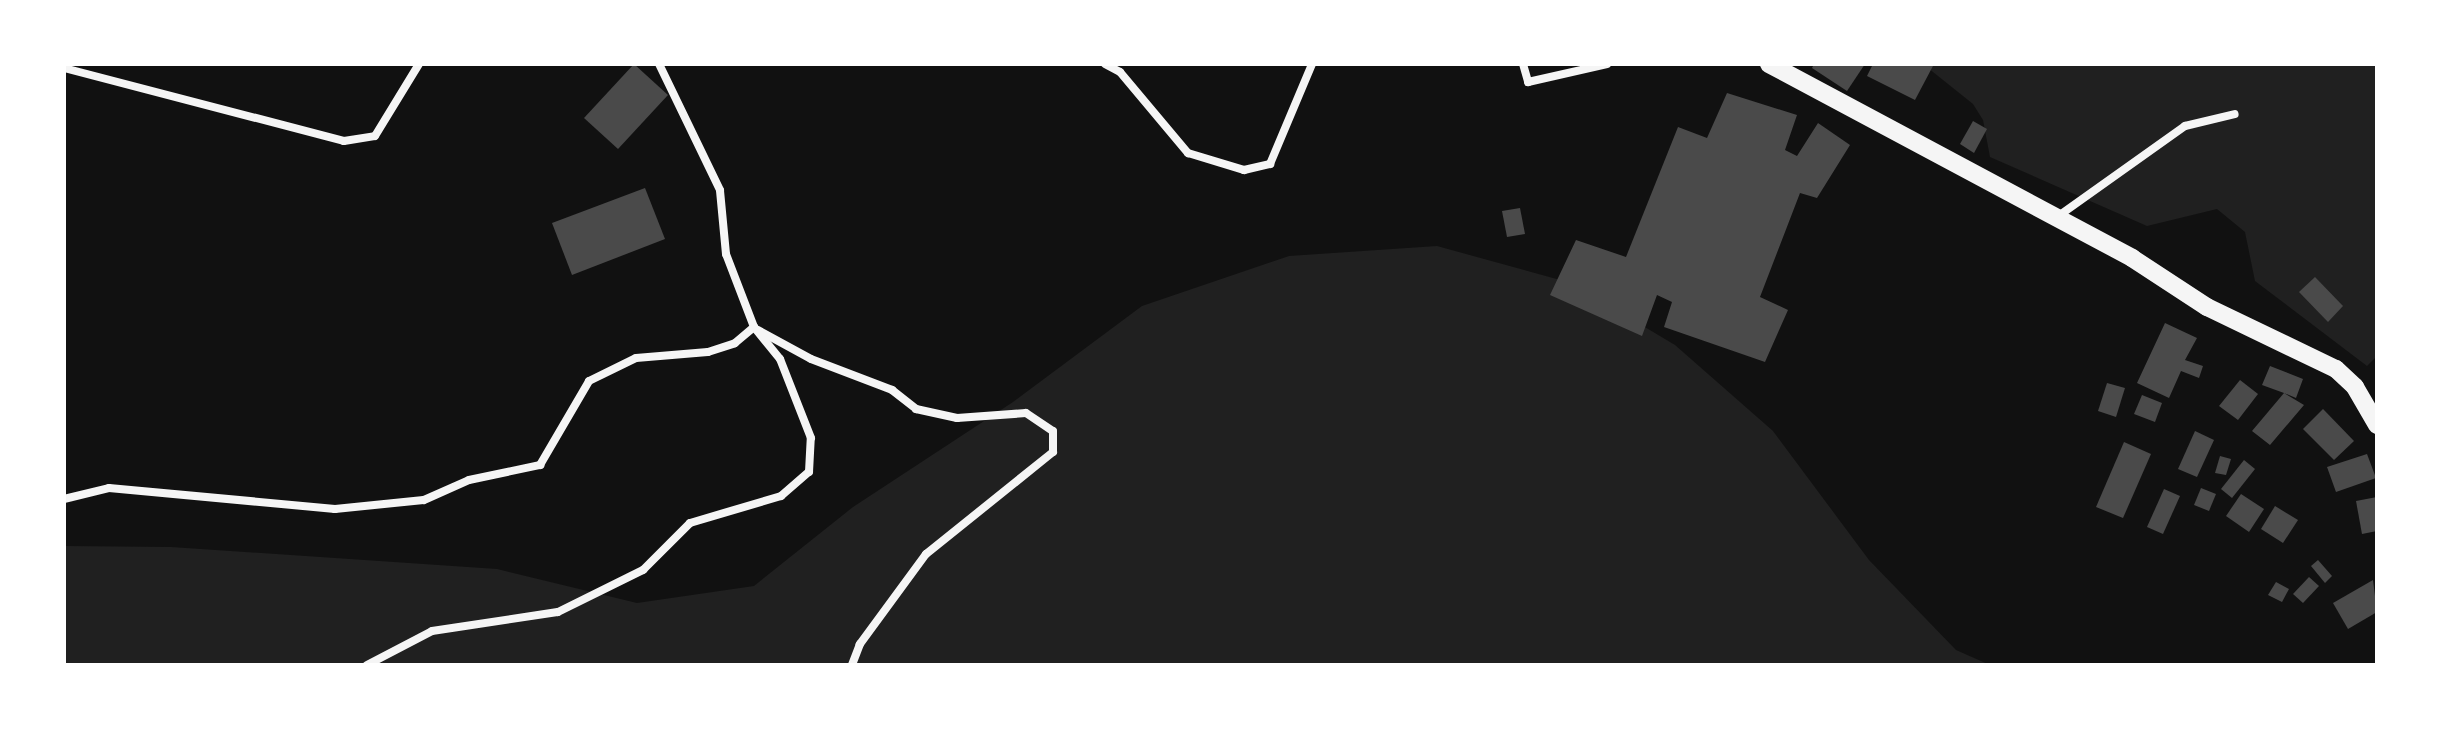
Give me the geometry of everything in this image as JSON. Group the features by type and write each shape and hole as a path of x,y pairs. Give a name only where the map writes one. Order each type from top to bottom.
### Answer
{"main road":[{"path":"1769,64 2056,218 2207,307 2336,369 2355,387 2377,425"}],"street":[{"path":"64,68 344,141 375,136 419,64"},
{"path":"367,665 432,631 558,612 643,570 690,523 781,496 809,472 811,438 780,359 754,327 726,254 720,190 659,64"},
{"path":"1105,64 1120,72 1188,153 1244,170 1270,164 1312,64"},
{"path":"1523,64 1528,82 1607,64"},
{"path":"2056,218 2185,126 2235,114"},
{"path":"64,499 109,488 335,509 424,500 469,480 540,465 589,381 636,358 708,352 735,343 754,327"},
{"path":"754,327 811,359 892,390 916,409 957,418 1026,413 1053,431 1053,452 926,554 860,644 852,665"}],"shaded area":[{"path":"1923,64 2377,64 2377,356 2367,366 2255,281 2245,232 2217,209 2147,226 1990,157 1983,120 1973,104"},
{"path":"1437,246 1571,283 1675,345 1773,431 1869,560 1956,650 1990,665 64,665 64,546 171,547 497,569 637,603 754,586 853,507 1013,402 1142,306 1289,256"}],"building":[{"path":"634,64 668,95 618,149 584,118"},
{"path":"1814,64 1865,64 1847,91 1812,68"},
{"path":"1873,64 1934,64 1915,100 1867,76"},
{"path":"1727,93 1797,115 1785,150 1797,156 1818,123 1850,145 1817,198 1800,193 1760,297 1788,310 1765,362 1664,327 1672,302 1657,295 1642,336 1550,295 1576,240 1626,257 1678,127 1707,138"},
{"path":"1973,121 1987,129 1974,153 1960,144"},
{"path":"645,188 665,239 572,275 552,223"},
{"path":"1520,208 1525,234 1507,237 1502,211"},
{"path":"2315,277 2343,306 2328,322 2299,292"},
{"path":"2165,323 2197,338 2185,360 2203,366 2199,378 2181,371 2169,398 2137,383"},
{"path":"2270,366 2303,379 2296,398 2262,385"},
{"path":"2240,380 2258,394 2238,420 2219,406"},
{"path":"2107,383 2125,388 2116,417 2098,411"},
{"path":"2284,393 2304,405 2270,445 2252,431"},
{"path":"2142,395 2162,403 2155,422 2134,414"},
{"path":"2323,409 2354,441 2334,460 2303,429"},
{"path":"2195,431 2214,440 2197,477 2178,469"},
{"path":"2124,442 2151,454 2123,518 2096,507"},
{"path":"2367,454 2376,478 2336,492 2327,467"},
{"path":"2220,456 2231,459 2226,475 2215,473"},
{"path":"2244,460 2255,469 2232,498 2221,489"},
{"path":"2201,488 2216,494 2209,511 2194,505"},
{"path":"2164,489 2180,496 2163,534 2147,527"},
{"path":"2241,494 2264,509 2249,532 2226,516"},
{"path":"2377,497 2377,531 2362,534 2356,501"},
{"path":"2275,506 2298,520 2283,543 2261,529"},
{"path":"2318,560 2332,576 2325,583 2311,566"},
{"path":"2309,577 2319,586 2303,603 2293,594"},
{"path":"2373,580 2377,612 2348,629 2333,603"},
{"path":"2276,582 2289,589 2282,602 2268,595"}]}
